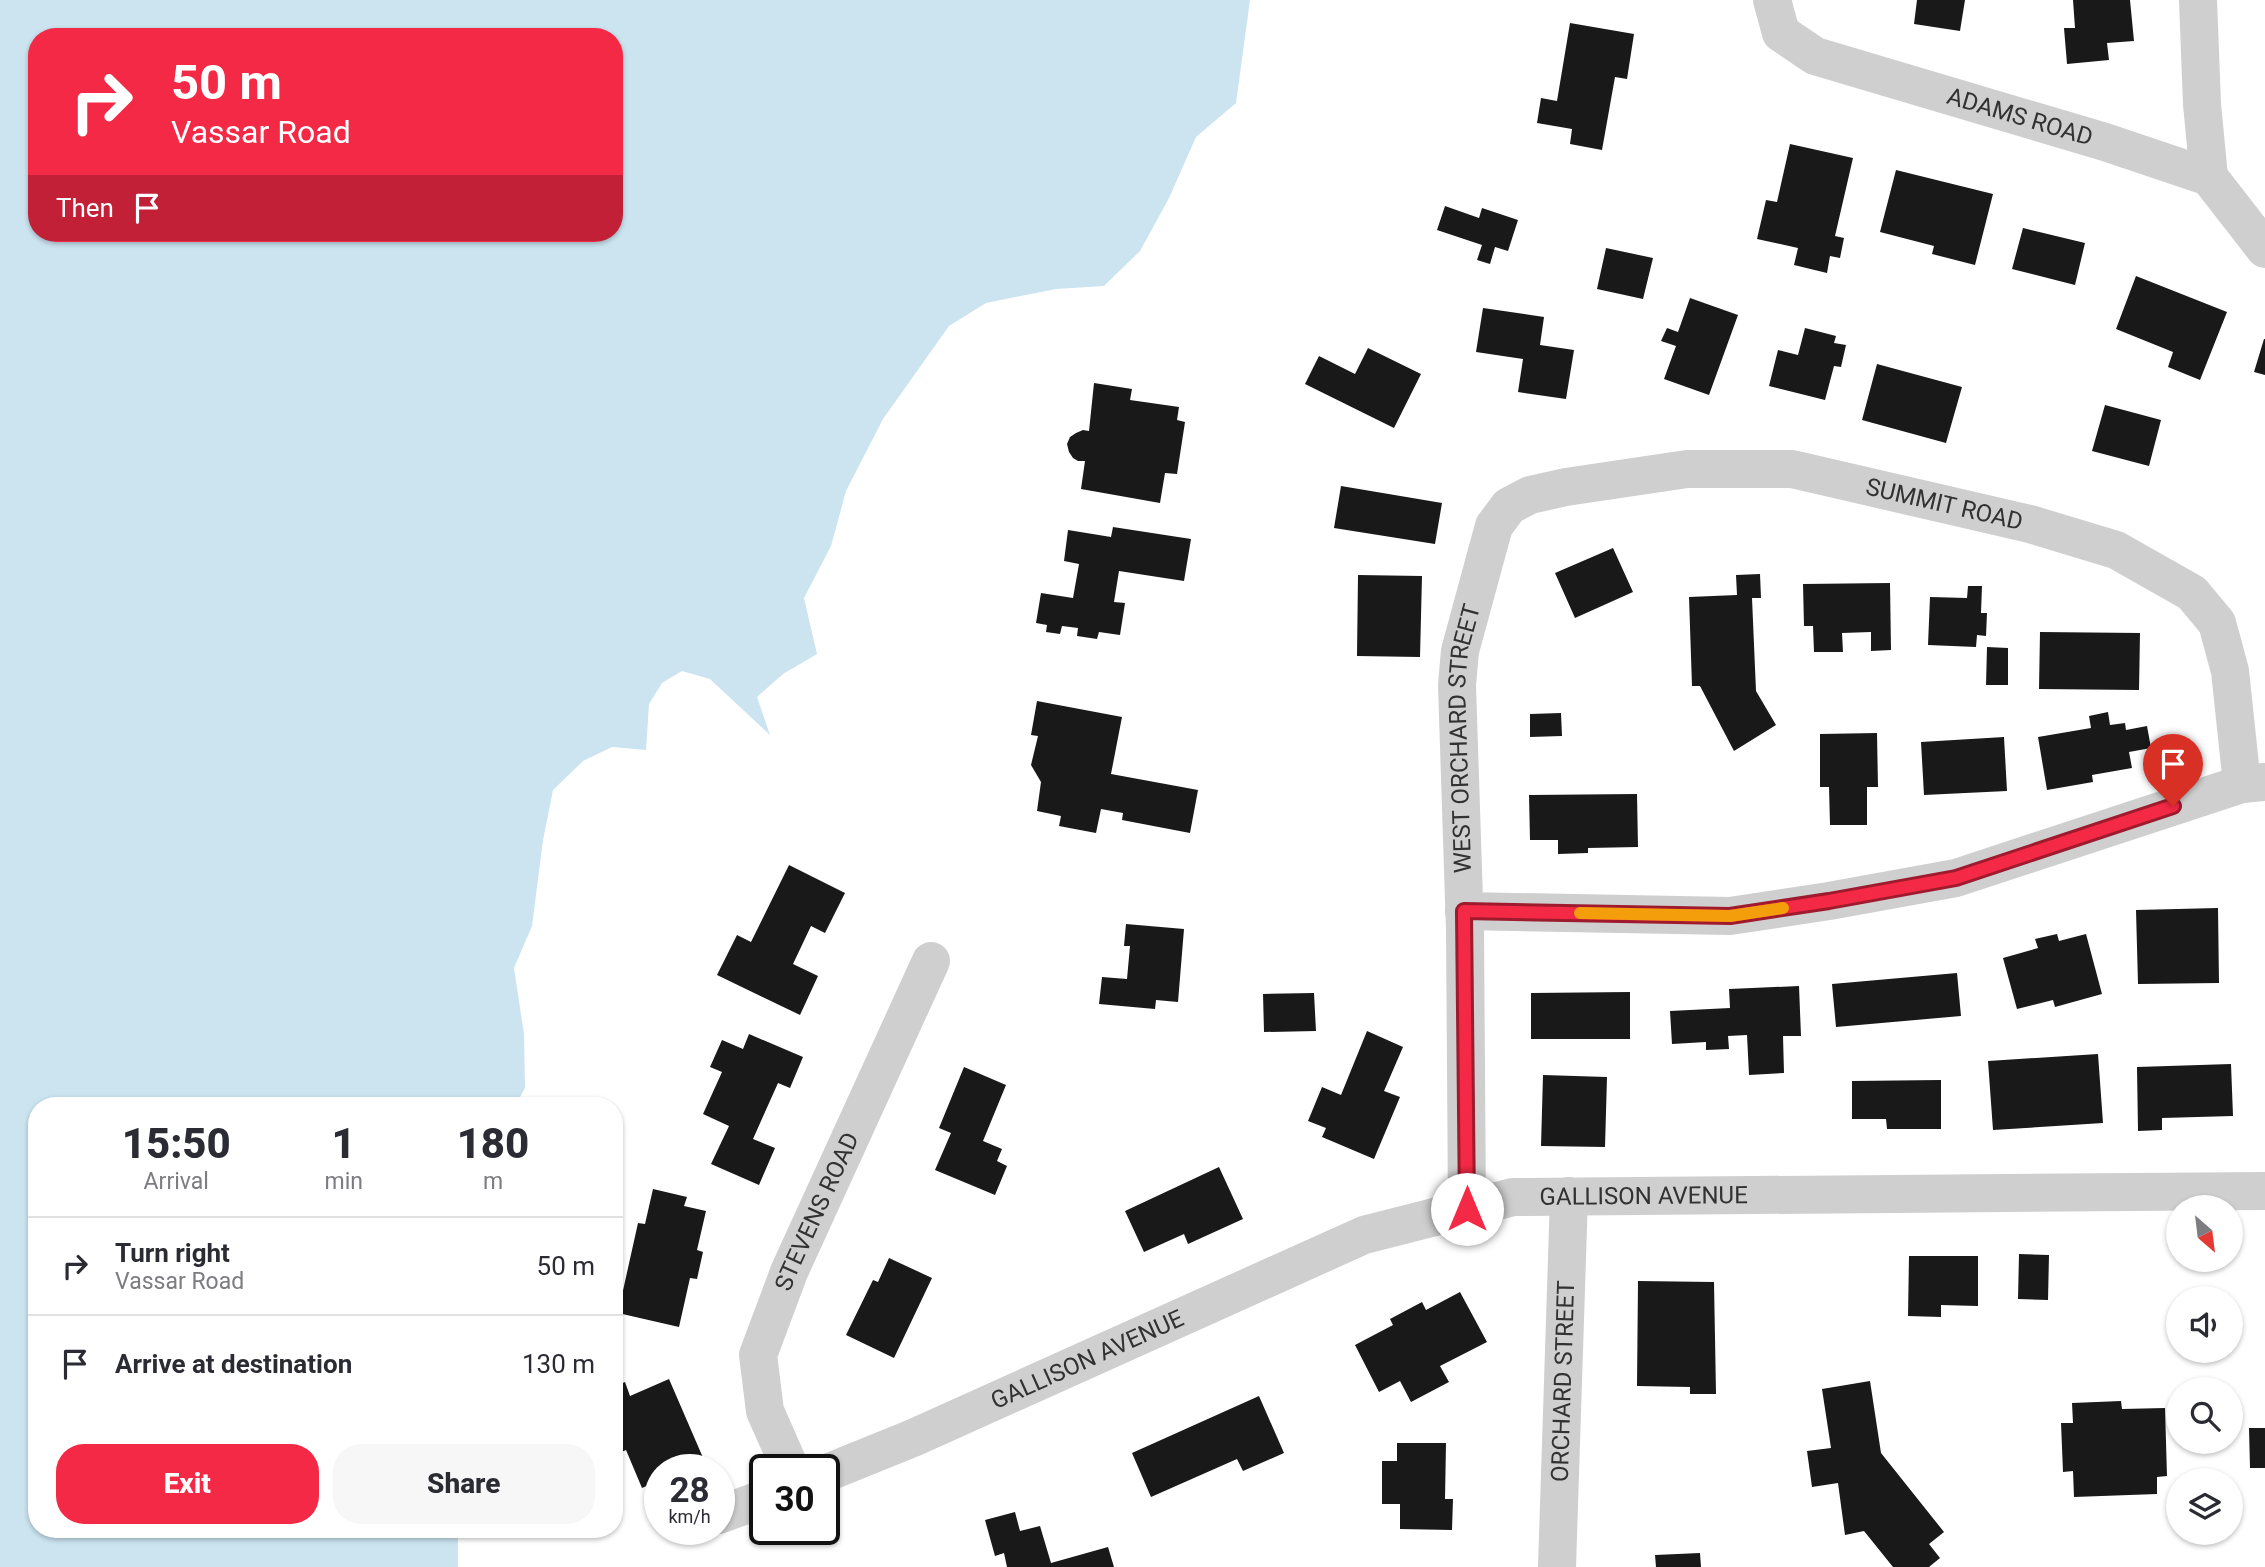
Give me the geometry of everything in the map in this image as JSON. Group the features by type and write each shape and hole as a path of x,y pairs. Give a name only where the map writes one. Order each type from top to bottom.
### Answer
{"street":[{"name":"ADAMS ROAD","path":"1772,0 1781,33 1815,56 2105,142 2209,177"},
{"path":"2198,0 2202,104 2209,177 2265,249"},
{"name":"SUMMIT ROAD","path":"1493,526 1509,506 1530,495 1566,487 1687,469 1792,469 2030,524 2116,550 2192,593 2217,623 2230,671 2253,783"},
{"name":"WEST ORCHARD STREET","path":"1467,1209 1464,911 1458,685 1460,651 1493,526"},
{"path":"1464,911 1730,916 1829,901 1956,878 2253,783"},
{"name":"STEVENS ROAD","path":"784,1454 765,1411 758,1355 789,1272 931,961"},
{"name":"GALLISON AVENUE","path":"840,1468 913,1438 1364,1235 1513,1197 2265,1191"},
{"name":"ORCHARD STREET","path":"1558,1567 1569,1196"}],"water":[{"path":"0,0 1250,0 1236,103 1196,137 1169,198 1140,251 1104,286 1056,289 986,303 949,326 883,419 846,491 831,546 804,598 817,654 783,674 757,697 770,735 710,679 682,671 662,683 649,704 646,750 612,747 583,761 553,790 543,840 532,926 514,968 524,1034 525,1088 520,1097 28,1097 28,1538 458,1538 458,1567 0,1567"}],"building":[{"path":"1917,0 1965,0 1960,31 1914,24"},
{"path":"2073,0 2130,0 2134,41 2107,43 2109,60 2067,64 2064,28 2075,28"},
{"path":"1570,23 1634,34 1627,79 1615,77 1602,150 1570,144 1572,129 1537,123 1541,98 1557,101"},
{"path":"1790,144 1853,158 1835,236 1844,238 1840,258 1830,256 1827,273 1794,265 1798,248 1757,239 1766,200 1777,202"},
{"path":"1896,170 1993,194 1975,265 1932,254 1934,246 1880,232"},
{"path":"1445,206 1479,218 1482,208 1518,220 1508,251 1495,247 1490,264 1477,260 1482,245 1437,230"},
{"path":"2023,228 2085,243 2075,285 2012,269"},
{"path":"1606,248 1653,258 1643,299 1597,289"},
{"path":"2136,276 2227,312 2200,380 2168,367 2173,352 2116,329"},
{"path":"1690,298 1738,315 1709,395 1664,379 1676,346 1661,341 1667,328 1678,332"},
{"path":"1483,308 1544,317 1540,345 1574,350 1566,399 1518,392 1523,359 1476,352"},
{"path":"1805,328 1836,336 1834,343 1846,345 1841,367 1834,366 1825,400 1769,386 1778,350 1798,355"},
{"path":"2265,339 2265,375 2254,372"},
{"path":"1368,348 1421,374 1394,428 1305,384 1319,356 1355,374"},
{"path":"1877,364 1962,387 1946,443 1862,420"},
{"path":"1094,383 1132,389 1130,400 1179,407 1177,420 1185,422 1177,474 1165,473 1160,503 1081,489 1085,461 1073,458 1067,444 1070,437 1076,433 1089,431"},
{"path":"2105,405 2161,420 2149,466 2092,451"},
{"path":"1341,486 1442,503 1435,544 1334,528"},
{"path":"1113,527 1191,539 1184,581 1119,571 1114,602 1125,603 1120,635 1099,632 1097,639 1077,636 1078,628 1062,626 1060,634 1046,632 1047,625 1036,623 1041,593 1073,598 1079,564 1064,561 1068,530 1111,537"},
{"path":"1613,548 1633,592 1575,618 1555,573"},
{"path":"1760,574 1761,598 1752,598 1756,691 1776,725 1734,751 1700,686 1692,686 1689,597 1737,595 1736,575"},
{"path":"1358,575 1422,576 1420,657 1357,656"},
{"path":"1890,583 1891,650 1871,651 1871,632 1842,633 1843,652 1814,652 1813,626 1804,626 1803,584"},
{"path":"1968,586 1982,586 1981,613 1987,613 1986,636 1977,635 1976,647 1928,645 1930,597 1967,598"},
{"path":"2040,632 2140,633 2139,690 2039,689"},
{"path":"1987,647 2008,648 2008,685 1986,685"},
{"path":"1037,701 1122,717 1111,774 1198,790 1190,833 1122,820 1123,813 1101,809 1096,833 1059,826 1061,816 1037,811 1041,782 1031,765 1038,736 1031,735"},
{"path":"2108,712 2110,725 2125,723 2126,730 2147,726 2151,748 2129,752 2132,768 2092,775 2093,782 2047,790 2038,737 2091,728 2089,716"},
{"path":"1561,713 1562,736 1530,737 1530,714"},
{"path":"1877,733 1878,787 1867,787 1867,825 1830,825 1829,787 1820,787 1820,734"},
{"path":"2004,737 2007,791 1924,795 1921,742"},
{"path":"1637,794 1638,847 1588,848 1588,853 1558,854 1558,840 1530,840 1529,795"},
{"path":"789,865 845,893 825,933 811,926 793,964 818,976 800,1015 717,975 737,935 751,942"},
{"path":"2218,908 2219,983 2138,984 2136,910"},
{"path":"1126,924 1184,929 1178,1002 1156,1000 1155,1009 1099,1004 1102,977 1127,979 1130,946 1124,946"},
{"path":"2057,934 2059,941 2086,934 2102,994 2055,1007 2053,1000 2017,1009 2003,958 2038,948 2035,939"},
{"path":"1957,973 1961,1016 1836,1027 1832,984"},
{"path":"1799,986 1801,1036 1783,1036 1784,1073 1749,1075 1747,1035 1728,1036 1729,1049 1706,1050 1706,1042 1672,1044 1670,1011 1730,1008 1729,989"},
{"path":"1630,992 1630,1039 1531,1039 1531,993"},
{"path":"1314,993 1316,1031 1264,1032 1263,994"},
{"path":"1367,1031 1403,1047 1384,1091 1400,1097 1374,1159 1322,1137 1326,1128 1308,1121 1322,1087 1341,1095"},
{"path":"749,1034 803,1057 790,1088 778,1083 753,1139 775,1148 759,1185 711,1164 729,1126 703,1114 722,1072 710,1067 722,1040 743,1049"},
{"path":"2098,1054 2103,1123 1993,1130 1988,1061"},
{"path":"2231,1064 2233,1116 2162,1118 2162,1130 2138,1131 2137,1067"},
{"path":"964,1067 1006,1085 983,1141 1002,1149 997,1161 1007,1166 995,1195 935,1170 951,1133 939,1128"},
{"path":"1543,1075 1607,1077 1605,1147 1541,1146"},
{"path":"1941,1080 1941,1129 1887,1129 1886,1119 1852,1119 1852,1081"},
{"path":"1219,1167 1243,1219 1188,1244 1184,1234 1144,1252 1125,1211"},
{"path":"653,1189 687,1197 684,1206 706,1211 697,1250 703,1252 697,1279 690,1278 679,1327 623,1314 623,1290 638,1223 645,1224"},
{"path":"2019,1254 2049,1255 2048,1300 2018,1299"},
{"path":"1909,1256 1978,1256 1978,1306 1941,1305 1941,1317 1908,1316"},
{"path":"889,1258 932,1278 894,1358 846,1335 873,1280 878,1282"},
{"path":"1638,1281 1714,1282 1716,1394 1690,1394 1690,1387 1637,1386"},
{"path":"1460,1292 1487,1342 1440,1366 1449,1382 1411,1402 1400,1381 1379,1392 1355,1345 1393,1325 1390,1319 1422,1302 1426,1310"},
{"path":"669,1379 701,1454 644,1454 642,1488 626,1450 623,1451 625,1382 630,1396"},
{"path":"1870,1381 1881,1453 1944,1532 1929,1544 1940,1558 1929,1567 1893,1567 1864,1531 1845,1535 1838,1483 1812,1487 1807,1451 1831,1448 1822,1389"},
{"path":"1259,1396 1284,1453 1243,1471 1237,1459 1151,1497 1132,1453"},
{"path":"2121,1401 2122,1409 2165,1408 2167,1468 2166,1476 2157,1477 2157,1494 2074,1497 2073,1471 2063,1472 2061,1423 2073,1423 2072,1403"},
{"path":"2249,1428 2265,1428 2265,1468 2250,1468"},
{"path":"1397,1443 1446,1443 1445,1499 1453,1499 1452,1530 1400,1529 1400,1504 1382,1504 1382,1461 1397,1461"},
{"path":"1015,1512 1020,1531 1040,1526 1051,1563 1108,1547 1114,1567 1007,1567 1004,1553 995,1556 985,1520"},
{"path":"1700,1553 1701,1567 1656,1567 1655,1555"}],"slow traffic":[{"path":"1580,913 1730,916 1783,908"}],"route":[{"path":"1467,1209 1464,911 1730,916 1956,878 2173,806"}]}
